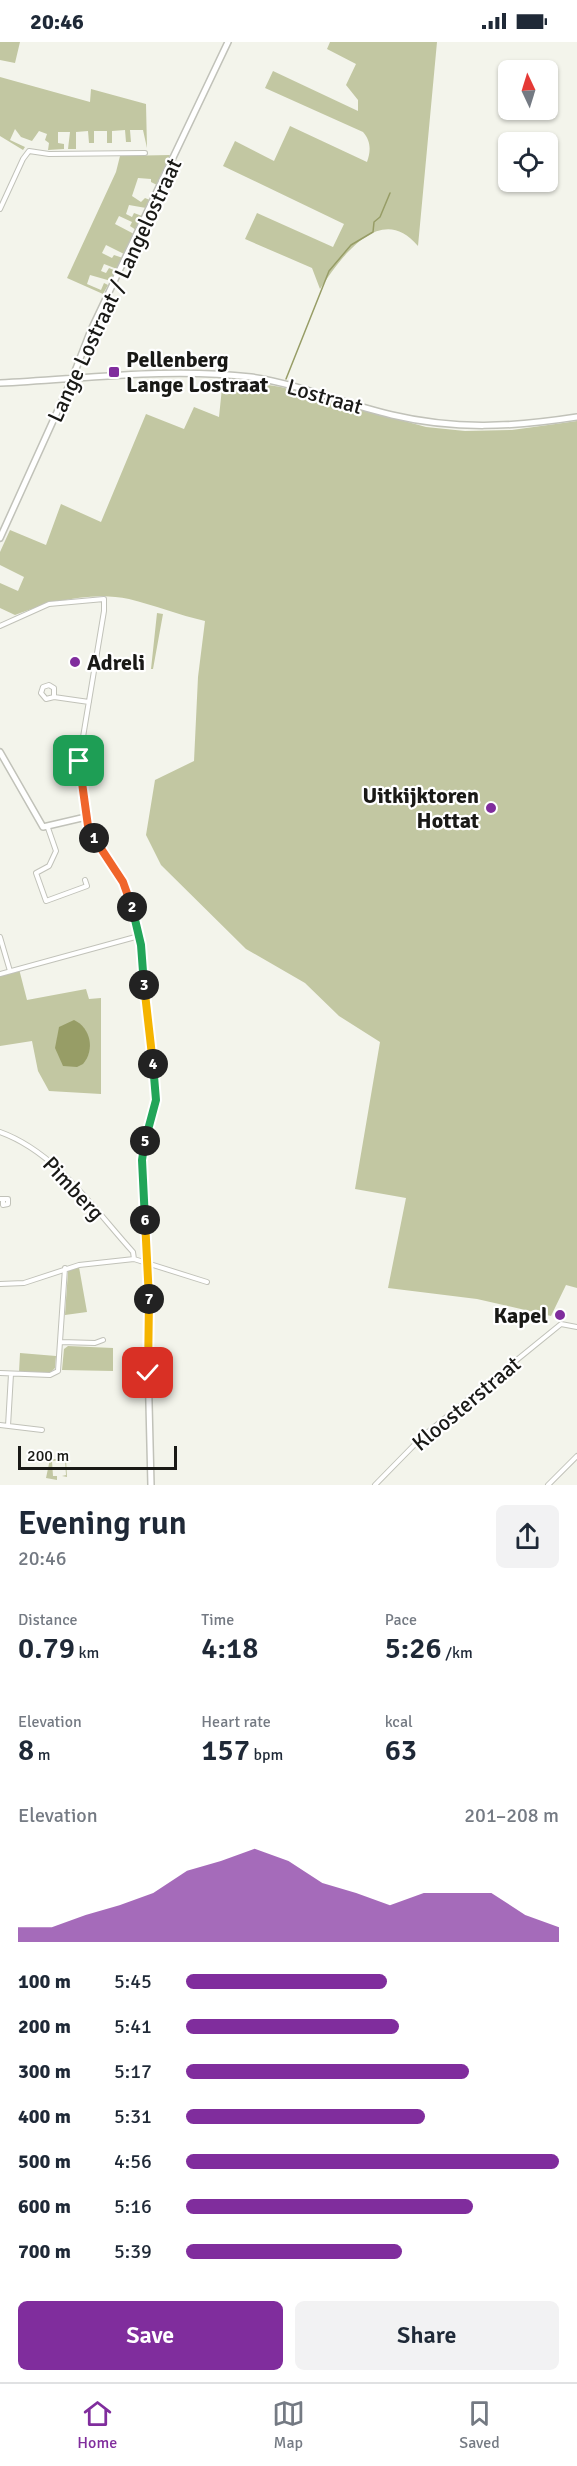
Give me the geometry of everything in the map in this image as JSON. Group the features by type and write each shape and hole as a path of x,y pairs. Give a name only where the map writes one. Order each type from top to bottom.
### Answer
{"street":[{"name":"Lange Lostraat / Langelostraat","path":"0,538 72,379 91,330 228,42"},
{"path":"0,209 22,159 29,151 49,154 145,153"},
{"name":"Lostraat","path":"0,383 181,374 252,378 305,389 389,415 456,426 504,427 577,417"},
{"path":"0,626 48,604 104,599 104,611 79,761 86,818 91,834 123,882 139,936 156,1093 153,1117 142,1152 148,1264 151,1485"},
{"path":"54,697 89,702"},
{"path":"0,752 39,823 48,828 56,851 49,866 36,873 46,901 87,886 85,880"},
{"path":"48,828 86,818"},
{"path":"0,974 139,936"},
{"path":"0,938 10,971"},
{"name":"Pimberg","path":"0,1132 25,1143 52,1162 133,1252 134,1259"},
{"path":"0,1284 24,1283 65,1268 134,1259 207,1282"},
{"path":"0,1373 50,1375 57,1371 65,1268"},
{"name":"Kloosterstraat","path":"375,1485 423,1436 561,1324 577,1327"},
{"path":"61,1342 95,1343 103,1340"},
{"path":"8,1426 11,1374"},
{"path":"0,1425 42,1430"},
{"path":"548,1485 577,1456"}],"shaded area":[{"path":"0,42 20,42 15,63 0,60"},
{"path":"330,42 437,42 418,246 404,234 390,229 376,231 350,249 320,289 312,268 245,239 257,213 333,247 344,224 223,166 235,141 274,161 290,126 367,162 370,146 363,132 265,88 273,71 358,111 358,100 346,85 356,64 327,49"},
{"path":"0,77 90,102 91,89 146,104 147,148 143,130 130,130 131,142 126,142 125,130 112,131 112,143 107,143 107,131 94,131 94,143 89,143 88,131 76,132 76,149 68,149 70,132 58,132 58,143 64,144 64,149 48,150 49,143 45,140 47,134 39,131 32,141 21,137 15,129 10,140 25,147 23,150 0,136"},
{"path":"170,155 157,185 151,182 151,179 138,178 132,196 141,202 145,198 150,200 146,208 129,205 126,214 132,217 134,213 142,216 136,230 130,226 132,222 119,216 115,224 134,234 124,254 106,245 102,253 112,258 114,255 123,258 117,269 104,264 101,271 106,273 109,268 116,271 111,281 90,275 87,284 101,290 104,283 108,285 103,294 67,278 116,172 120,156"},
{"path":"223,378 281,387 426,427 465,431 512,430 577,421 577,1288 566,1285 551,1316 477,1299 388,1288 406,1198 355,1189 380,1042 339,1016 305,983 246,949 161,865 146,835 155,780 194,761 198,677 205,621 138,601 100,596 71,599 15,615 0,608 0,583 18,591 24,577 0,565 0,552 10,530 46,545 61,504 101,522 146,414 184,429 194,407 219,417"},
{"path":"157,613 163,614 153,669 151,669"},
{"path":"19,969 27,1000 86,989 89,999 101,998 101,1094 49,1091 38,1071 32,1041 0,1046 0,975"},
{"path":"74,1020 84,1028 87,1034 89,1052 83,1064 77,1067 63,1066 55,1048 59,1027"},
{"path":"79,1267 87,1312 65,1315 68,1271"},
{"path":"68,1346 113,1348 113,1371 62,1370 64,1349"},
{"path":"20,1353 56,1356 55,1368 50,1373 19,1372"},
{"path":"50,1459 66,1459 67,1477 62,1476 66,1475 65,1460 52,1461 53,1476 57,1476 57,1480 46,1478"}],"waterway":[{"path":"286,379 329,271 351,245 373,232 374,222 380,217 390,193"}],"place":[{"name":"Pellenberg Lange Lostraat","path":"114,372"},
{"name":"Adreli","path":"75,662"},
{"name":"Uitkijktoren Hottat","path":"491,808"},
{"name":"Kapel","path":"560,1315"}],"route":[{"path":"79,761 89,830 123,882 141,945 156,1086 153,1117 143,1147 142,1160 149,1283 148,1373"}]}
